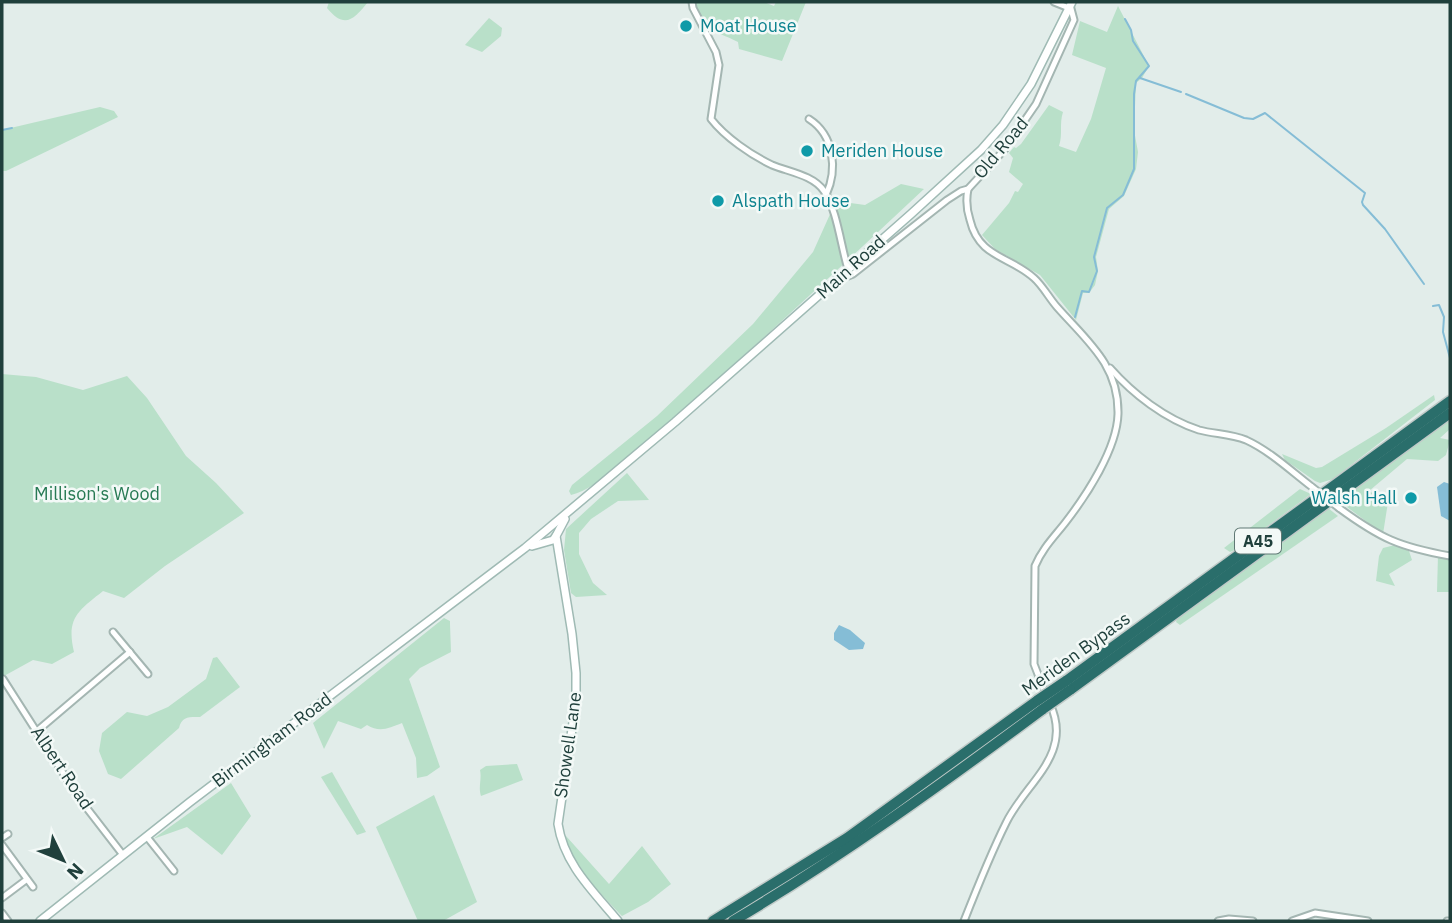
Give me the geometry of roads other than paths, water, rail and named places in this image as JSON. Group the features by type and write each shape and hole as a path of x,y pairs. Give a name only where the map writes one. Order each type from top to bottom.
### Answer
{"highway":[{"name":"Meriden Bypass","path":"733,921 815,872 881,827 1450,401"},
{"name":"Meriden Bypass","path":"1068,685 1450,412"},
{"name":"Meriden Bypass","path":"713,921 847,838 1041,705"}],"main road":[{"name":"Main Road","path":"547,530 731,374 966,164 1003,125 1031,84 1070,5"},
{"name":"Main Road","path":"553,538 563,521 587,496"},
{"path":"547,530 553,529 553,538"},
{"name":"Birmingham Road","path":"40,921 547,530"},
{"name":"Birmingham Road","path":"507,562 553,538"},
{"name":"Showell Lane","path":"553,538 559,550 576,673 573,730 558,824 560,841 580,876 618,921"}],"street":[{"path":"692,2 716,52 719,65 711,119 753,154 774,166 809,179 826,195 846,271"},
{"path":"1054,2 1070,5"},
{"name":"Old Road","path":"846,271 848,276 853,274 947,200 968,189 1005,149 1036,104 1073,20 1070,5"},
{"path":"809,119 815,122 831,145 833,173 826,195"},
{"path":"964,921 1007,820 1018,801 1042,775 1057,730 1055,716 1038,680 1034,664 1035,566 1040,553 1088,492 1111,443 1118,415 1114,384 1100,352 1049,298 1036,279 1003,260 976,239 968,216 968,189"},
{"path":"1108,366 1148,402 1178,421 1198,429 1244,439 1265,450 1376,534 1406,547 1450,556"},
{"path":"1114,384 1123,382"},
{"path":"113,632 148,674"},
{"path":"37,731 130,652"},
{"name":"Albert Road","path":"3,679 79,798 123,855"},
{"path":"2,838 8,834"},
{"path":"147,836 174,871"},
{"path":"2,845 33,887"},
{"path":"2,898 26,880"},
{"path":"2,913 8,921"},
{"path":"1292,921 1315,913 1368,921"},
{"path":"1218,921 1253,921"}],"water":[{"path":"1444,482 1450,484 1450,521 1441,516 1437,487"},
{"path":"839,625 850,630 865,643 863,649 849,650 834,640 834,633"}],"waterway":[{"path":"1075,317 1082,291 1089,292 1097,271 1094,257 1107,208 1123,195 1134,169 1134,94 1136,81 1149,66 1133,41 1125,19"},
{"path":"1140,78 1181,92"},
{"path":"1186,94 1244,118 1253,119 1265,113 1365,193 1363,205 1385,229 1424,284"},
{"path":"2,130 12,128"},
{"path":"1433,306 1439,305 1444,317 1443,332 1450,358"}],"place":[{"name":"Moat House","path":"686,26"},
{"name":"Meriden House","path":"807,151"},
{"name":"Alspath House","path":"718,201"},
{"name":"Walsh Hall","path":"1411,498"}],"park label":[{"name":"Millison's Wood","path":"97,494"}]}
